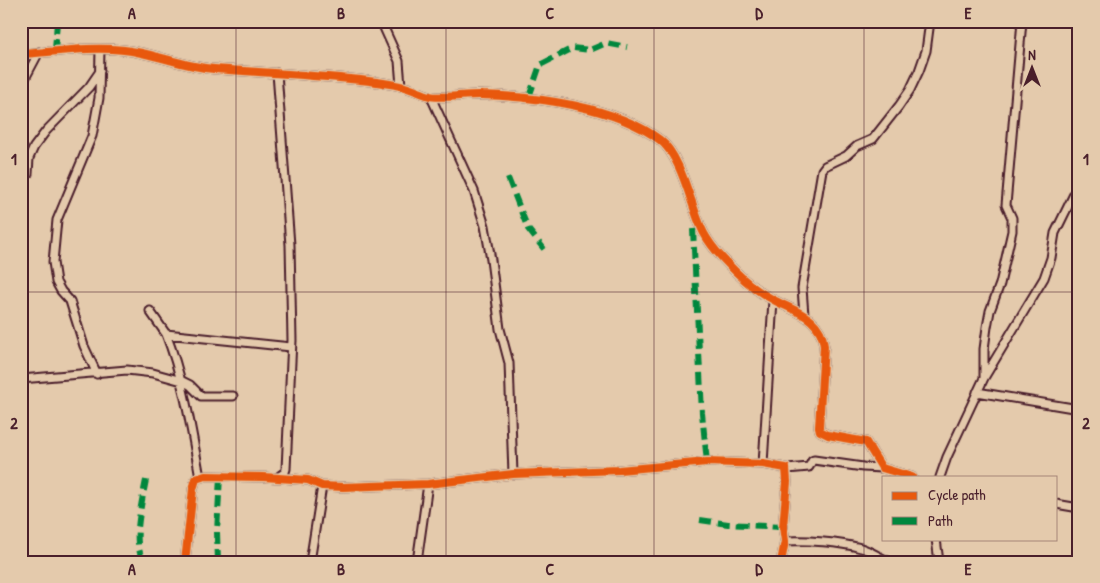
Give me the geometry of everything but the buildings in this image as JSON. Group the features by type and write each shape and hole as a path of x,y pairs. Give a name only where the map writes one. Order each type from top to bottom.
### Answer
{"street":[{"path":"381,21 400,61 401,86"},
{"path":"804,315 802,288 822,170 824,166 846,156 857,146 873,139 899,106 910,90 926,52 930,21"},
{"path":"984,378 986,328 1000,284 1012,231 1012,218 1006,205 1022,21"},
{"path":"21,54 100,49 124,50 140,52 205,68 360,79 401,86 431,96 466,94 529,97 610,114 656,137 671,151 702,229 725,261 744,280 773,300 814,322 823,338 824,360 819,429 821,433 828,435 866,442 882,468"},
{"path":"97,374 84,346 70,301 56,282 53,262 57,220 92,136 98,104 100,49"},
{"path":"21,86 39,52"},
{"path":"28,174 29,158 34,147 46,131 86,91 100,71"},
{"path":"277,73 290,245 291,347 286,469 277,478"},
{"path":"431,96 468,175 485,226 500,329 509,363 513,474"},
{"path":"940,476 947,457 984,378 1044,278 1051,258 1055,233 1079,184"},
{"path":"763,464 773,300"},
{"path":"150,311 166,334 176,360 182,381 200,477"},
{"path":"166,334 291,347"},
{"path":"21,379 127,370 153,373 182,381 190,385 201,396 234,396"},
{"path":"977,392 1079,409"},
{"path":"185,562 193,489 196,479 200,477 308,480 322,486 428,484 513,474 619,470 707,462 763,464 785,467 787,469 809,467 814,460 863,468 882,468 909,476"},
{"path":"781,562 785,541 783,527 787,469"},
{"path":"417,562 428,484"},
{"path":"310,562 322,486"},
{"path":"1058,504 1079,508"},
{"path":"936,540 939,562"},
{"path":"785,541 855,546 870,551 890,562"}],"marked path":[{"path":"55,51 57,21"},
{"path":"529,97 540,65 573,48 590,50 606,43 627,47"},
{"path":"508,178 528,229 544,249"},
{"path":"693,229 702,413 707,462"},
{"path":"218,562 217,532 220,476"},
{"path":"142,562 138,546 138,529 146,480"},
{"path":"700,520 728,524 783,527"}],"cycle path":[{"path":"21,54 85,49 124,50 202,68 376,82 404,87 434,97 476,95 550,101 598,111 642,128 660,140 674,157 704,233 720,256 757,290 797,311 812,321 818,328 824,346 820,431 828,435 866,442 882,468 909,476"},
{"path":"185,562 193,489 196,479 205,476 308,480 322,486 343,487 428,484 513,474 619,470 707,462 763,464 786,468 787,482 783,527 785,541 781,562"}]}
